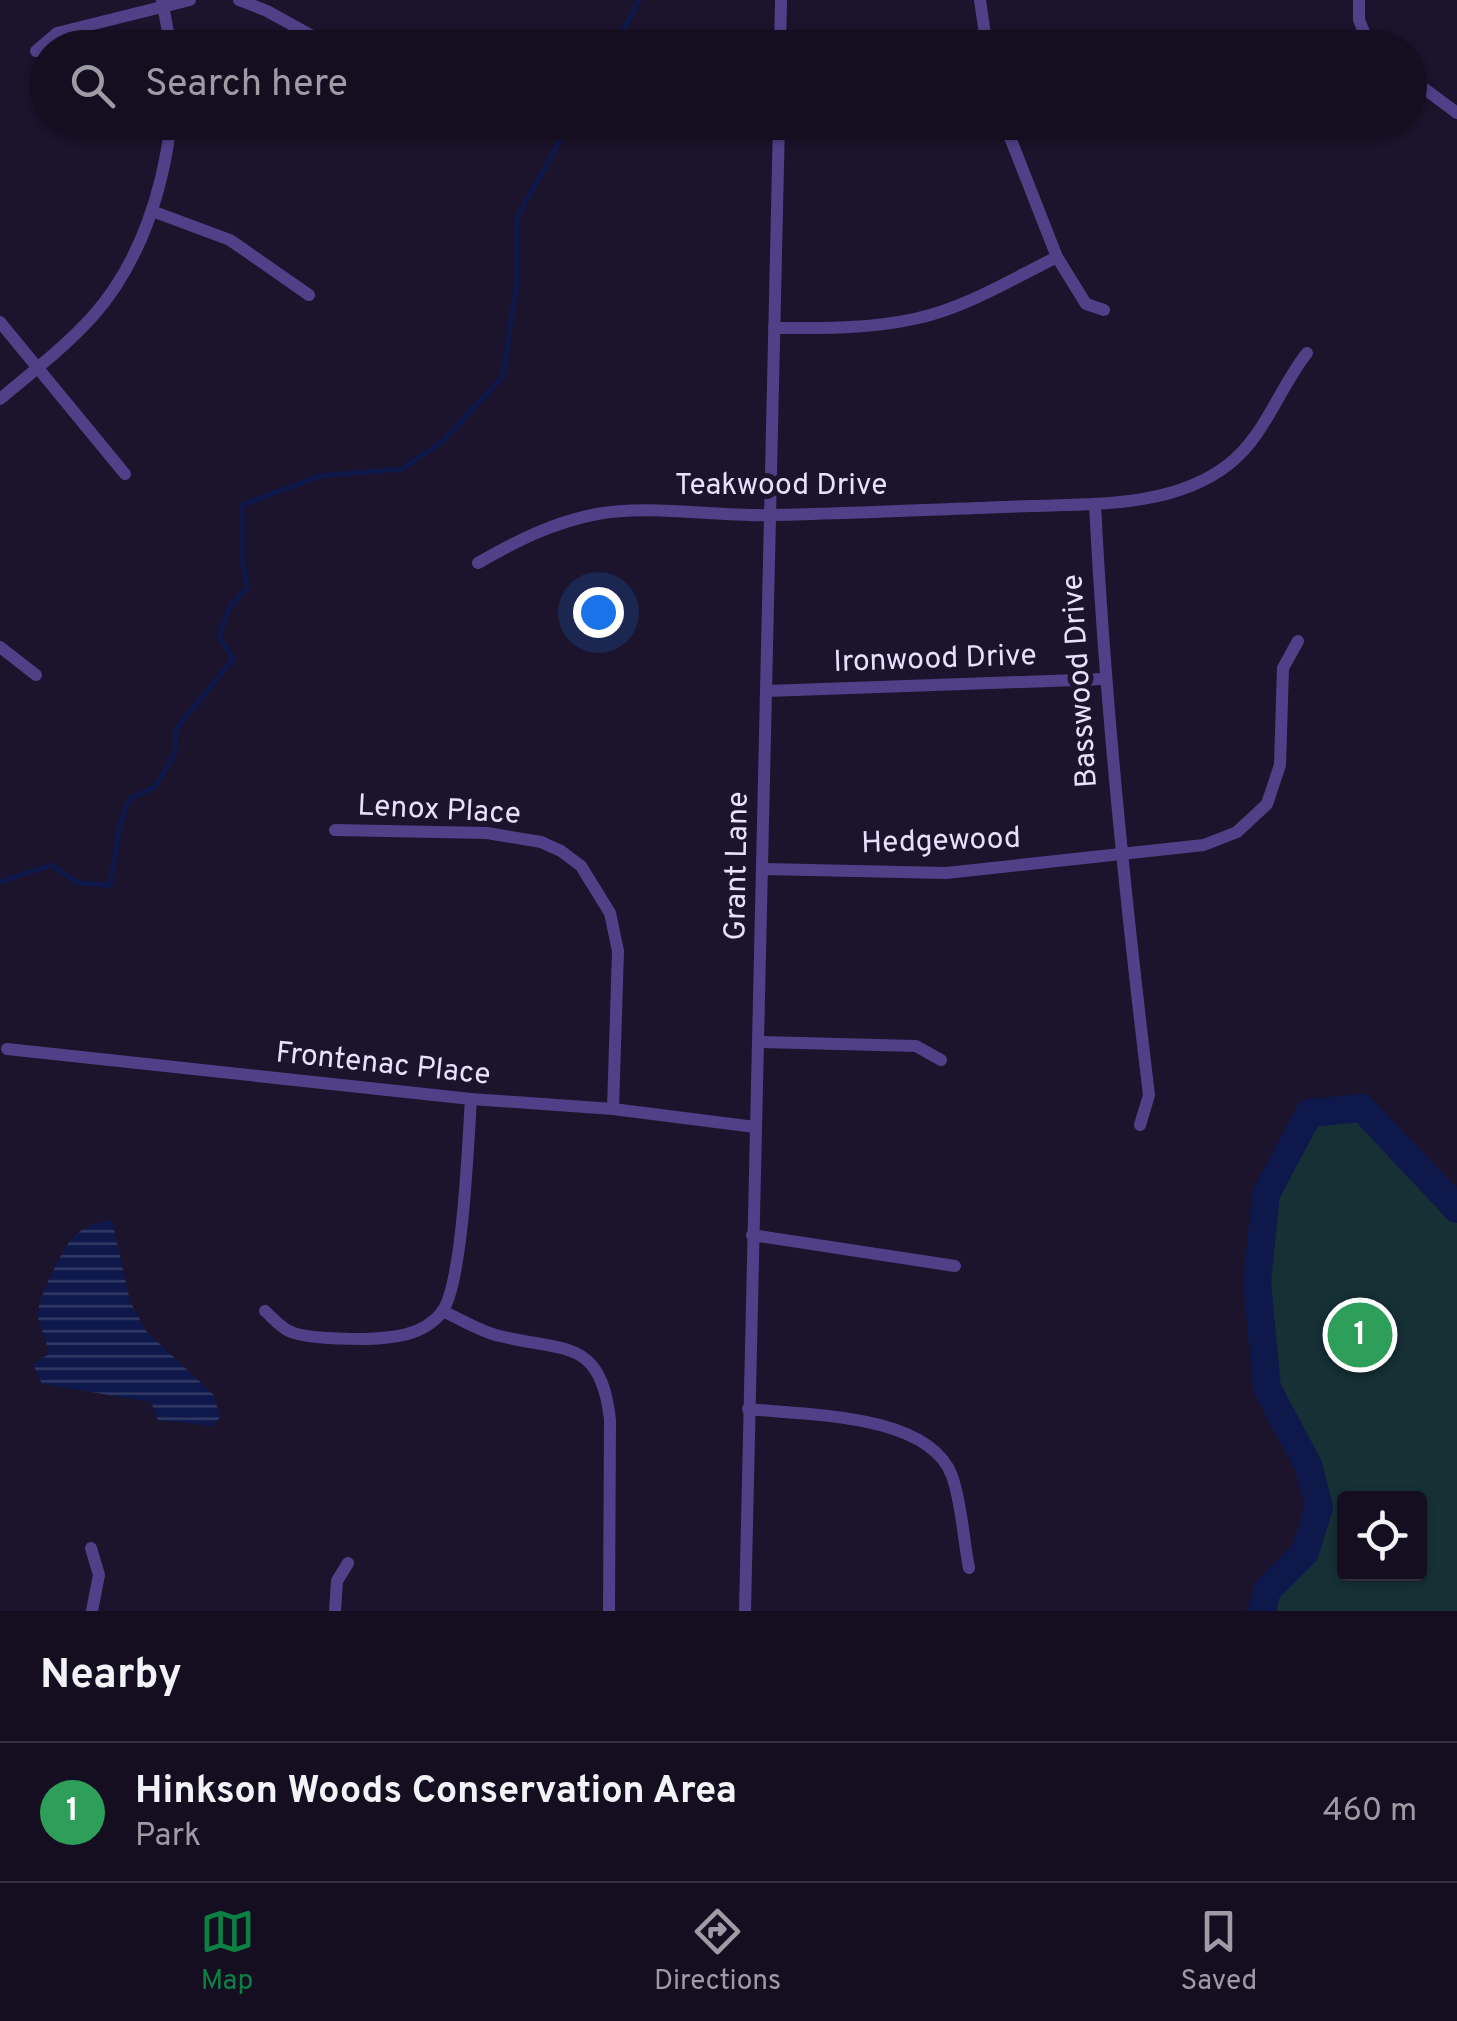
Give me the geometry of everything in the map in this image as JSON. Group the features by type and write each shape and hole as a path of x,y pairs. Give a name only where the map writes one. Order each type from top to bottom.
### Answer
{"street":[{"path":"63,30 163,3 190,0"},
{"path":"239,0 268,10 303,30"},
{"path":"780,30 781,0"},
{"path":"980,0 984,30"},
{"path":"1359,0 1363,30"},
{"path":"163,3 168,30"},
{"path":"1427,91 1457,113"},
{"path":"0,399 94,315 124,270 152,211 169,140"},
{"name":"Grant Lane","path":"745,1611 778,140"},
{"path":"1011,140 1057,256 1086,304 1104,310"},
{"path":"152,211 230,240 309,294"},
{"path":"774,328 857,328 917,319 989,291 1057,256"},
{"path":"0,322 126,474"},
{"name":"Teakwood Drive","path":"478,563 552,526 600,513 770,515 1095,504 1157,496 1190,485 1228,464 1259,431 1286,379 1307,353"},
{"name":"Basswood Drive","path":"1095,504 1104,679 1120,856 1149,1095 1140,1125"},
{"name":"Hedgewood","path":"764,869 946,873 1204,845 1237,832 1267,804 1280,765 1283,668 1298,641"},
{"path":"0,647 36,675"},
{"name":"Ironwood Drive","path":"767,691 1104,679"},
{"name":"Lenox Place","path":"334,830 487,833 541,842 561,850 581,866 610,914 618,951 613,1109"},
{"path":"759,1042 916,1046 941,1060"},
{"name":"Frontenac Place","path":"8,1049 471,1099 613,1109 755,1127"},
{"path":"265,1311 290,1332 346,1340 398,1338 428,1325 442,1311 452,1292 471,1099"},
{"path":"752,1235 955,1266"},
{"path":"442,1311 497,1336 573,1351 596,1367 607,1392 610,1420 610,1611"},
{"path":"748,1409 896,1428 938,1451 952,1476 969,1568"},
{"path":"91,1548 99,1574 92,1611"},
{"path":"335,1611 336,1581 348,1563"}],"green space":[{"path":"1362,1108 1457,1209 1457,1611 1265,1611 1267,1590 1305,1552 1319,1507 1308,1465 1267,1388 1257,1282 1266,1194 1309,1113"}],"shaded area":[{"path":"112,1220 130,1301 146,1331 214,1395 220,1417 213,1426 158,1420 151,1402 42,1384 33,1364 49,1354 38,1315 45,1288 70,1241 89,1226"}],"waterway":[{"path":"623,30 639,0"},
{"path":"0,882 51,865 78,883 110,885 121,821 130,798 155,787 175,753 176,729 233,659 219,636 230,606 248,587 242,560 242,505 320,476 402,469 443,441 503,376 517,281 517,218 560,140"},
{"path":"1262,1611 1267,1590 1305,1552 1319,1507 1308,1465 1267,1388 1257,1282 1266,1194 1309,1113 1362,1108 1457,1209"}],"place":[{"name":"Hinkson Woods Conservation Area","path":"1360,1335"}]}
